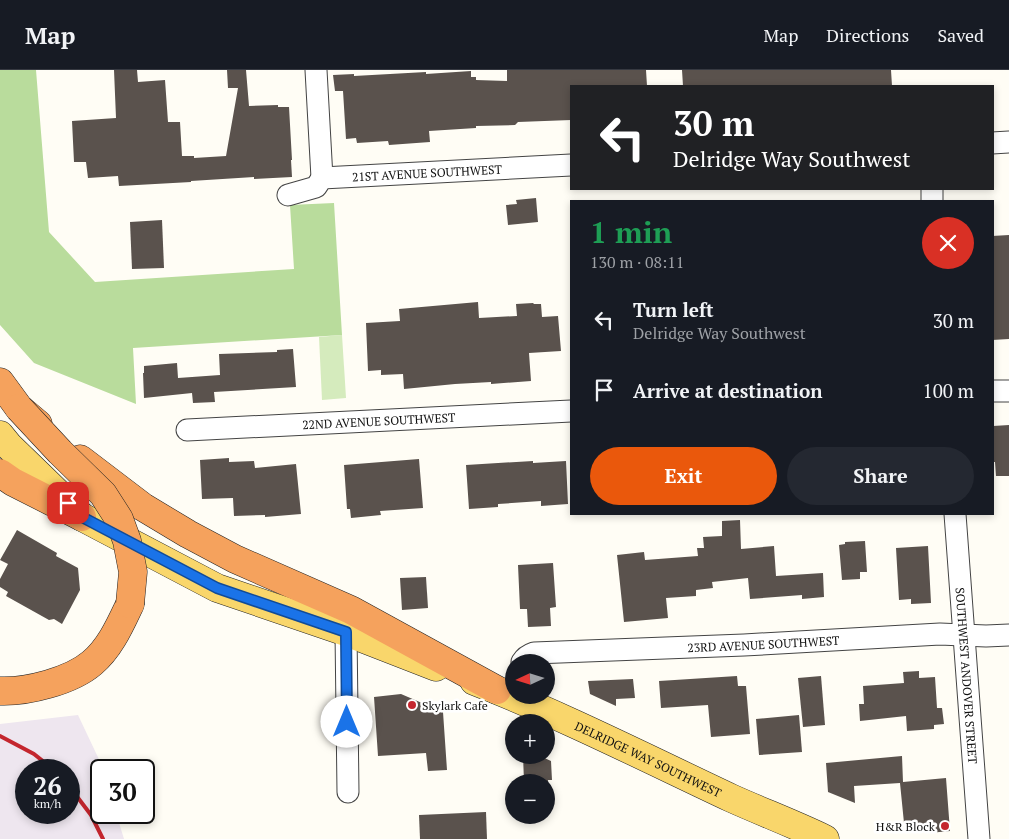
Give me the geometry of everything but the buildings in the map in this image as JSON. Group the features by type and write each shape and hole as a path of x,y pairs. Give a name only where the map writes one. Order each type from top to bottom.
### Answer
{"highway":[{"path":"0,382 19,408 103,494 118,519 127,541 132,572 130,604 106,648 92,664 69,678 42,686 0,691"},
{"path":"19,408 82,460 143,506 188,534 235,559 351,610 505,687"},
{"path":"0,473 13,482 82,517"}],"main road":[{"name":"DELRIDGE WAY SOUTHWEST","path":"0,435 82,517 217,588 505,688"},
{"name":"DELRIDGE WAY SOUTHWEST","path":"539,704 766,814 825,839"}],"street":[{"path":"288,195 316,187 322,178 316,70"},
{"path":"994,143 1009,142"},
{"name":"21ST AVENUE SOUTHWEST","path":"322,178 570,165"},
{"path":"994,391 1009,391"},
{"name":"22ND AVENUE SOUTHWEST","path":"187,430 570,411"},
{"name":"SOUTHWEST ANDOVER STREET","path":"955,515 979,839"},
{"path":"346,632 348,792"},
{"name":"23RD AVENUE SOUTHWEST","path":"529,654 940,634 1009,635"}],"shaded area":[{"path":"78,715 99,759 90,759 90,824 119,824 124,839 0,839 0,724"}],"green space":[{"path":"0,70 36,70 49,232 95,282 294,269 290,205 334,203 342,335 133,348 136,404 34,363 0,325"},
{"path":"342,335 346,398 322,400 319,337"}],"railway":[{"path":"0,736 40,759"},
{"path":"80,800 91,815 103,839"}],"place":[{"name":"Skylark Cafe","path":"412,705"},
{"name":"H&R Block","path":"945,826"}],"route":[{"path":"68,503 82,517 217,588 346,632 347,722"}]}
